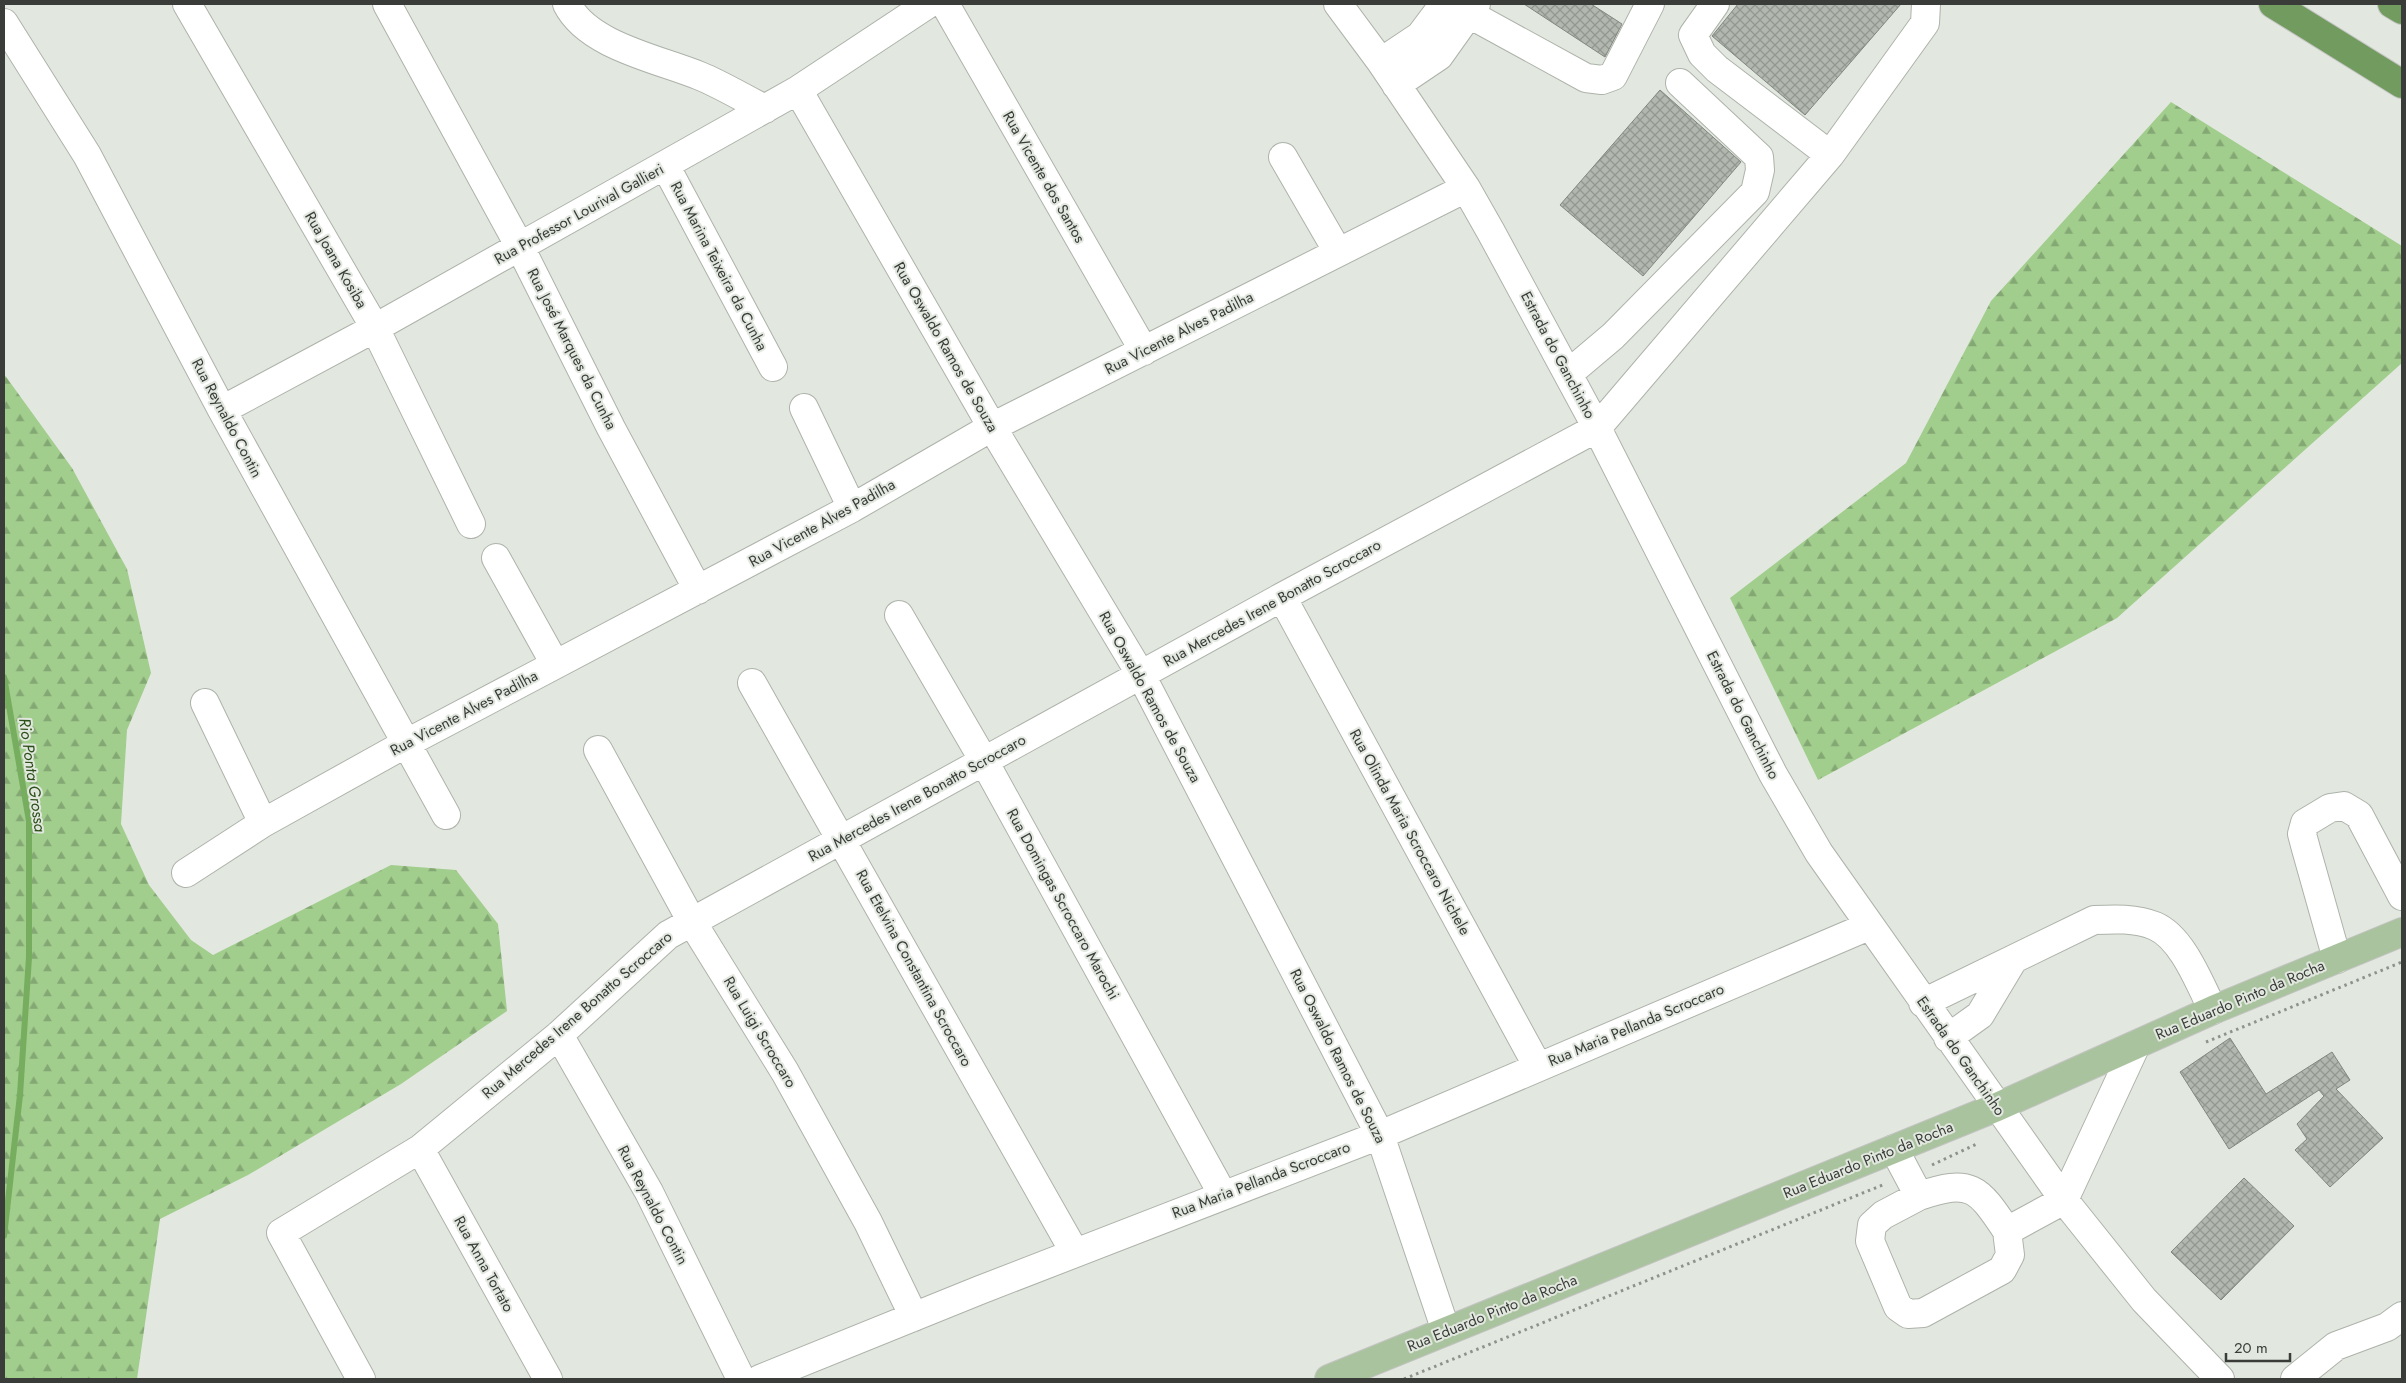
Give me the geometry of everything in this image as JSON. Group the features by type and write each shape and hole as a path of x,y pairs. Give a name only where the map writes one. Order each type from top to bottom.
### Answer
{"highway":[{"path":"2273,4 2402,84"},
{"path":"2392,4 2402,10"}],"main road":[{"name":"Rua Eduardo Pinto da Rocha","path":"1329,1379 1997,1108 2213,1010 2402,932"}],"street":[{"name":"Rua Joana Kosiba","path":"187,4 375,328 471,524"},
{"name":"Rua José Marques da Cunha","path":"387,4 520,247 611,428 698,590"},
{"path":"567,4 570,10 590,30 616,45 701,76 765,109"},
{"name":"Rua Professor Lourival Gallieri","path":"222,410 375,328 765,109 798,90 928,4"},
{"name":"Rua Vicente dos Santos","path":"945,4 1144,351"},
{"name":"Estrada do Ganchinho","path":"1338,4 1381,62 1466,188 1597,428 1772,774 1819,853 1997,1108 2064,1200 2144,1300 2220,1379"},
{"path":"1381,62 1420,36 1444,4"},
{"path":"1396,84 1439,56 1466,7 1586,78 1602,80 1612,76 1650,4"},
{"path":"1715,4 1693,35 1702,54 1717,69 1830,155"},
{"path":"1597,428 1830,155 1925,23 1926,4"},
{"name":"Rua Reynaldo Contin","path":"4,24 87,154 222,410 405,744 446,815"},
{"path":"1568,374 1613,336 1755,192 1760,170 1759,157 1680,83"},
{"name":"Rua Oswaldo Ramos de Souza","path":"798,90 992,427 1141,675 1380,1135 1446,1332"},
{"path":"1283,157 1338,252"},
{"name":"Rua Marina Teixeira da Cunha","path":"665,165 773,367"},
{"name":"Rua Vicente Alves Padilha","path":"186,873 263,823 405,744 852,508 992,427 1466,188"},
{"path":"804,408 852,508"},
{"name":"Rua Mercedes Irene Bonatto Scroccaro","path":"361,1379 280,1233 420,1149 558,1035 668,935 1282,597 1597,428"},
{"path":"496,558 555,664"},
{"name":"Rua Olinda Maria Scroccaro Nichele","path":"1282,597 1538,1067"},
{"name":"Rua Domingas Scroccaro Marochi","path":"899,615 984,761 1223,1195"},
{"name":"Rua Etelvina Constantina Scroccaro","path":"752,683 1075,1253"},
{"path":"205,703 263,823"},
{"name":"Rua Luigi Scroccaro","path":"598,750 692,922 785,1072 868,1222 914,1317"},
{"path":"2337,959 2302,834 2305,823 2330,808 2344,806 2359,815 2402,896"},
{"path":"1924,1003 2094,920 2120,919 2155,926 2178,944 2213,1010"},
{"name":"Rua Maria Pellanda Scroccaro","path":"760,1379 1075,1253 1380,1135 1869,926"},
{"path":"1948,1038 1976,1019 2013,960"},
{"name":"Rua Reynaldo Contin","path":"558,1035 648,1192 741,1379"},
{"path":"2007,1231 2064,1200 2136,1044"},
{"name":"Rua Anna Tortato","path":"420,1149 548,1379"},
{"path":"1894,1149 1914,1185"},
{"path":"1914,1185 1967,1188 1984,1196 2007,1231 2010,1255 2002,1270 1924,1313 1908,1314 1898,1307 1870,1241 1872,1225 1914,1185"},
{"path":"2295,1379 2336,1346 2387,1327 2402,1316"}],"path":[{"path":"2204,1043 2402,962"},
{"path":"1404,1379 1914,1185 1955,1156 1981,1142"}],"green space":[{"path":"2171,102 2402,246 2402,363 2117,618 1818,780 1730,598 1906,463 1991,301"},
{"path":"4,374 72,468 127,569 151,673 127,730 121,824 149,885 191,940 213,955 391,865 456,870 498,924 507,1011 401,1084 248,1175 160,1219 137,1379 4,1379"}],"building":[{"path":"1524,4 1591,4 1622,24 1605,57"},
{"path":"1738,4 1901,4 1805,115 1712,36"},
{"path":"1660,90 1741,162 1643,276 1560,205"},
{"path":"2230,1038 2266,1094 2332,1052 2350,1080 2336,1089 2383,1138 2330,1187 2295,1150 2307,1139 2297,1124 2324,1096 2319,1090 2229,1149 2180,1072"},
{"path":"2244,1178 2294,1226 2221,1300 2171,1252"}],"waterway":[{"name":"Rio Ponta Grossa","path":"4,677 29,821 29,957 20,1095 4,1236"}]}
